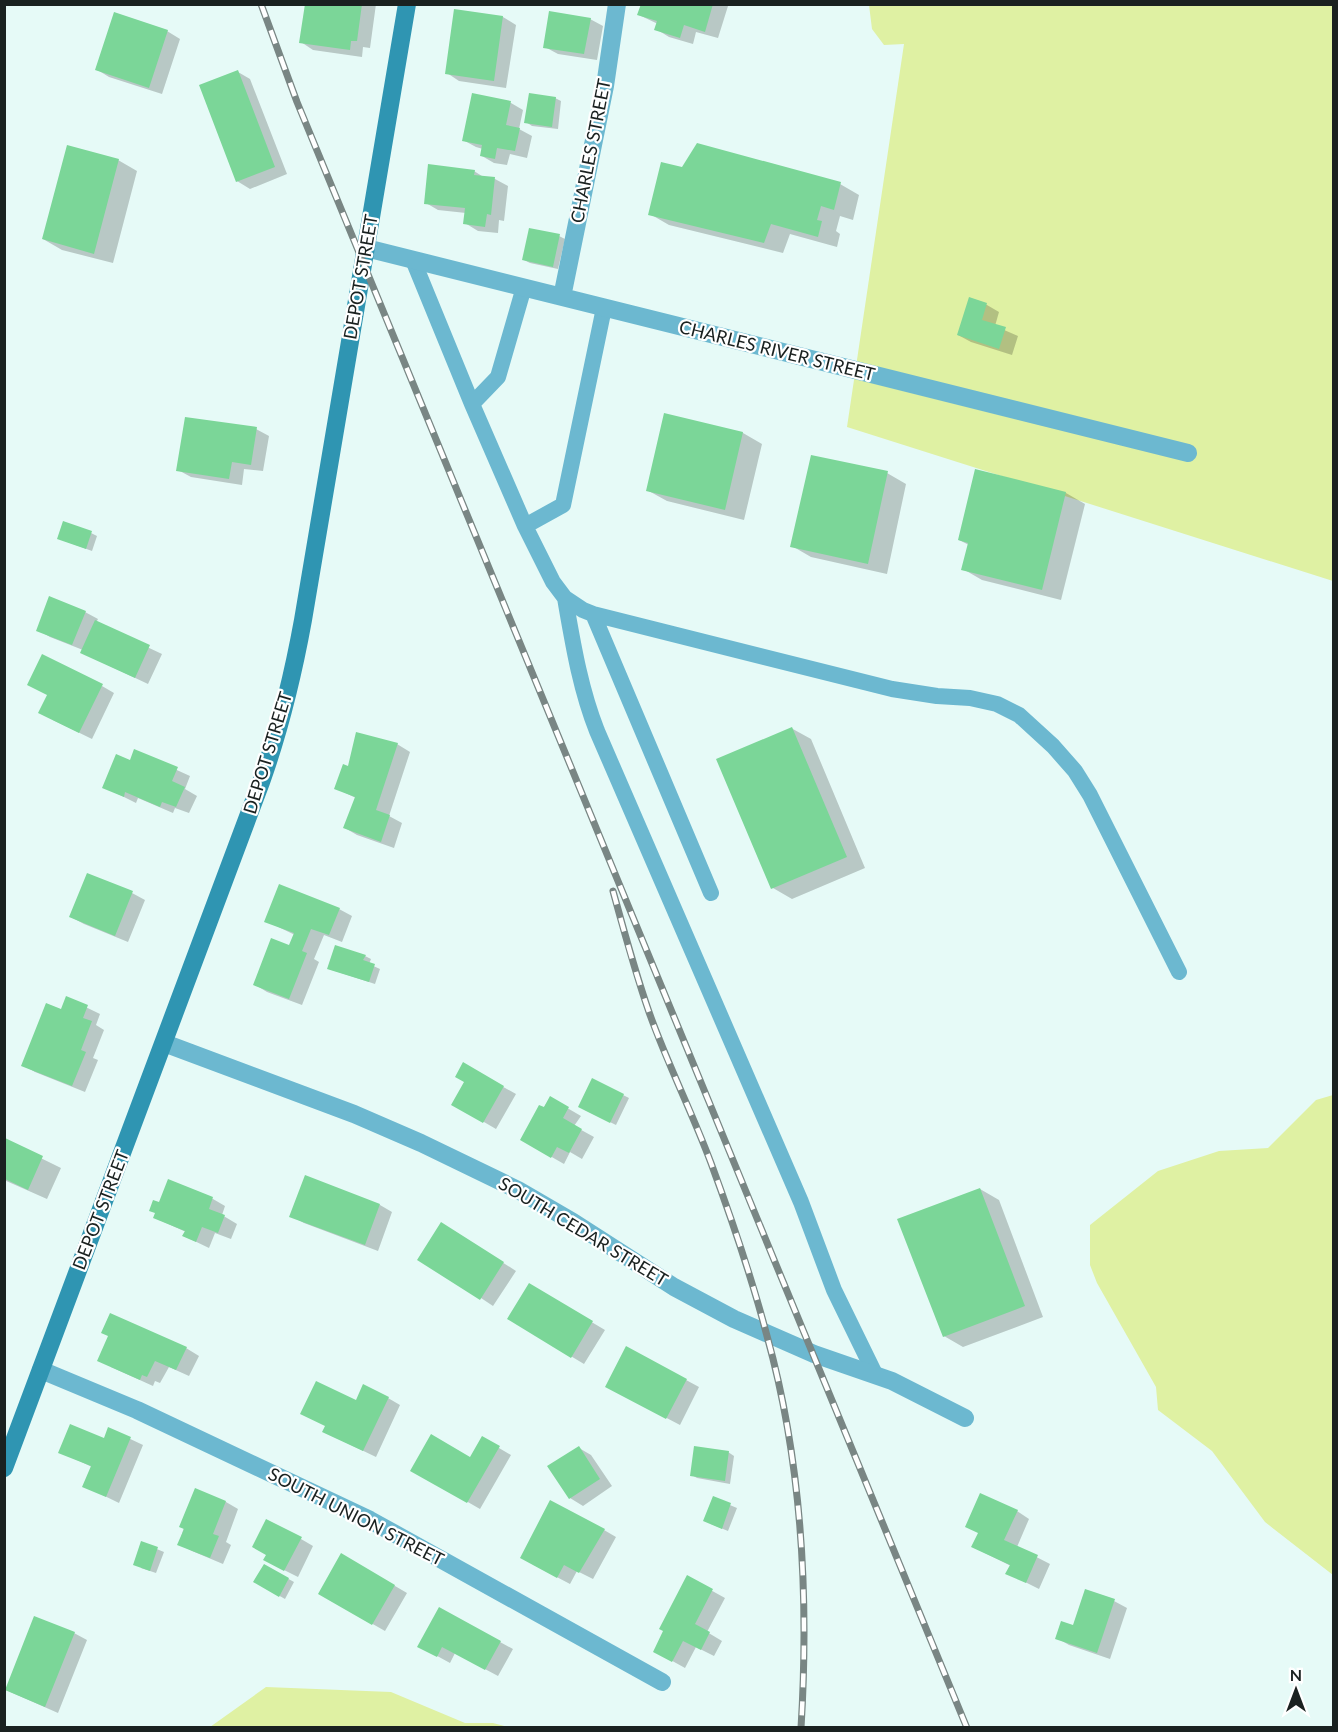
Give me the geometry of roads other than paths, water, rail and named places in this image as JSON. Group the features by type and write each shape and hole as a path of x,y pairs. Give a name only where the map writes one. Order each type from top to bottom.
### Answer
{"main road":[{"name":"DEPOT STREET","path":"4,1468 261,783 286,702 303,620 406,4"}],"street":[{"name":"CHARLES STREET","path":"562,297 605,86 618,4"},
{"name":"CHARLES RIVER STREET","path":"366,248 1188,453"},
{"name":"SOUTH CEDAR STREET","path":"164,1043 354,1114 421,1143 545,1205 715,1310 787,1344 875,1374 965,1418"},
{"name":"SOUTH UNION STREET","path":"41,1370 137,1410 370,1520 662,1682"}],"lane":[{"path":"413,260 525,526 552,582 565,598 593,614 892,689 970,698 1009,709 1053,746 1075,771 1101,816 1179,972"},
{"path":"472,404 498,377 524,287"},
{"path":"525,526 563,505 604,308"},
{"path":"565,598 577,670 584,698 597,731 801,1202 834,1290 875,1374"},
{"path":"593,614 711,892"}],"railway":[{"path":"261,4 297,102 967,1728"},
{"path":"613,891 649,1012 704,1144 734,1227 761,1314 779,1384 788,1432 800,1530 804,1630 801,1728"}]}
